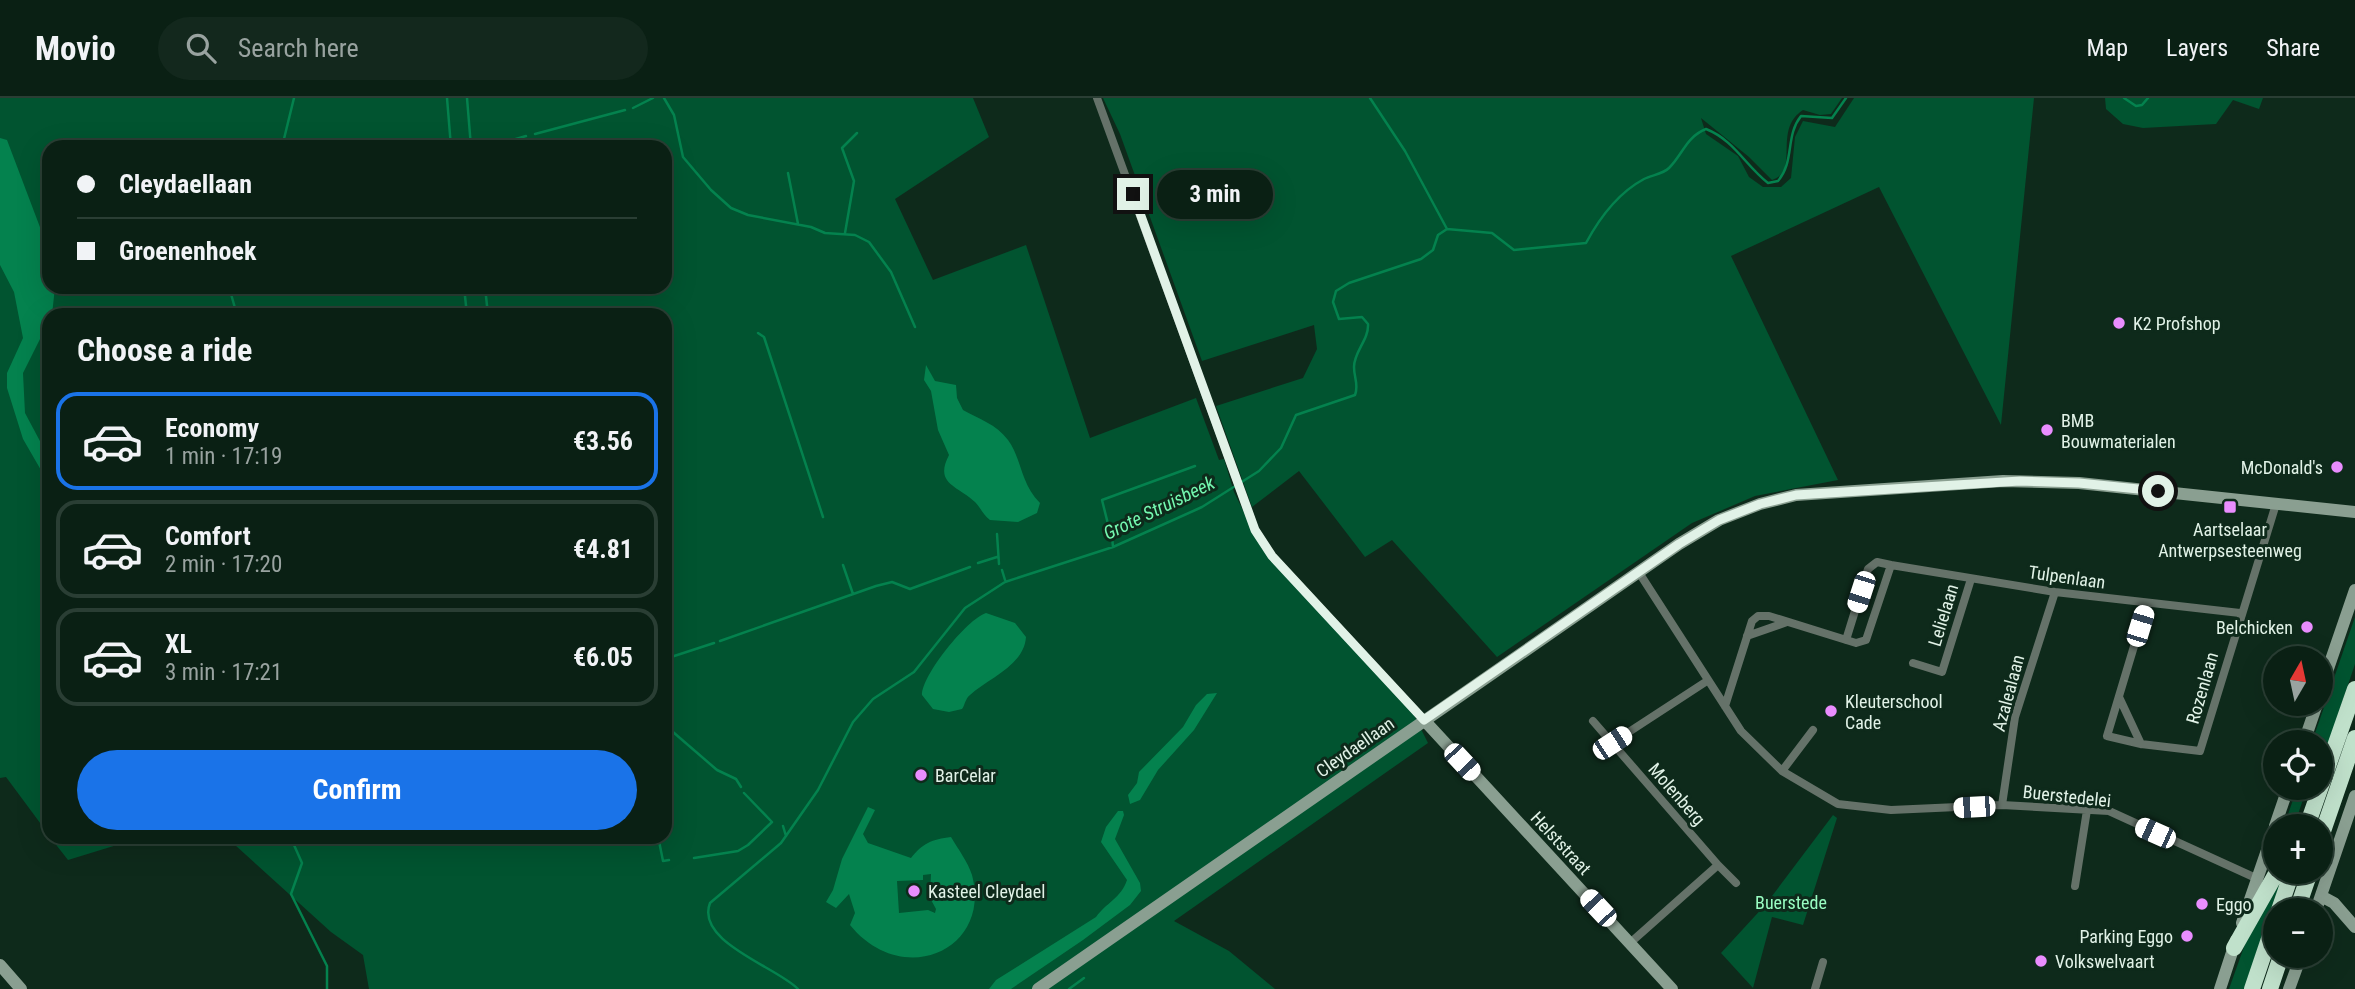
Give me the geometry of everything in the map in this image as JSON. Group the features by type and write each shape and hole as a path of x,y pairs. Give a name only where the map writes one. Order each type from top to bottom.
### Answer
{"highway":[{"path":"2311,814 2355,689"},
{"path":"2329,814 2355,738"},
{"path":"2234,948 2270,884"},
{"path":"2252,989 2263,956"},
{"path":"2270,989 2277,968"}],"street":[{"path":"1097,98 1255,530 1265,547 1424,720"},
{"name":"Cleydaellaan","path":"1038,989 1638,571 1719,520 1760,504 1830,491 2037,481 2355,512"},
{"name":"Rozenlaan","path":"2119,697 2107,736 2141,744 2200,751 2240,613 2276,504"},
{"path":"1725,706 1752,621 1758,616 1856,643 1866,640 1891,565 1877,562 1868,569 1846,640"},
{"name":"Tulpenlaan","path":"1891,565 2055,592 2240,613"},
{"name":"Buerstedelei","path":"1638,571 1741,731 1782,771 1838,804 1854,808 1891,810 2002,805 2109,811 2258,879"},
{"name":"Lelielaan","path":"1913,663 1942,672 1971,579"},
{"path":"2333,654 2355,590"},
{"name":"Azalealaan","path":"2002,805 2015,717 2055,592"},
{"path":"2141,744 2119,697 2147,603"},
{"path":"1747,636 1787,622"},
{"path":"1612,743 1707,681"},
{"name":"Helststraat","path":"1424,720 1672,989"},
{"name":"Molenberg","path":"1593,721 1736,883"},
{"path":"1782,771 1813,730"},
{"path":"2355,796 2321,896 2334,903 2355,927"},
{"path":"2075,886 2087,810"},
{"path":"2220,989 2263,864"},
{"path":"1630,943 1718,865"},
{"path":"1815,989 1823,962"},
{"path":"0,965 21,989"},
{"path":"2289,989 2297,968"}],"green space":[{"path":"0,98 973,98 989,137 895,199 933,280 1026,245 1090,438 1196,398 1219,460 1224,459 1234,492 1262,549 1409,705 1428,743 1174,921 1229,951 1275,989 369,989 363,955 331,932 233,844 672,844 672,308 42,308 42,826 6,777 0,778"},
{"path":"1103,98 1842,98 1831,114 1820,115 1803,110 1794,118 1787,139 1785,168 1772,180 1749,157 1701,118 1706,134 1738,156 1749,177 1763,187 1781,187 1791,178 1795,137 1803,121 1835,127 1854,98 2034,98 2001,425 1879,187 1731,256 1838,480 1755,496 1692,523 1497,657 1392,540 1365,557 1299,471 1252,507 1216,406 1303,378 1317,349 1314,325 1202,361 1120,134"},
{"path":"2105,98 2263,98 2259,109 2233,100 2216,124 2143,128 2123,124 2106,109"},
{"path":"2355,617 2355,664 2333,730 2316,730 2321,716 2333,716 2333,681"},
{"path":"2293,800 2303,800 2298,814 2288,814"},
{"name":"Buerstede","path":"1833,815 1837,818 1803,925 1772,917 1753,988 1721,953 1766,904"},
{"path":"55,844 120,844 68,860"},
{"path":"2278,884 2280,884 2275,898 2270,898"},
{"path":"2263,911 2263,933 2244,989 2229,989 2245,944"}],"shaded area":[{"path":"0,138 7,140 42,232 42,294 54,294 53,308 42,308 42,335 23,373 25,413 42,445 42,472 23,439 7,388 7,373 23,338 14,292 0,265"},
{"path":"926,365 935,381 956,385 957,398 963,410 993,426 1008,440 1033,495 1040,503 1037,513 1018,522 990,520 975,502 946,478 944,472 949,455 938,430 931,391 924,380"},
{"path":"986,613 1015,623 1026,637 1024,647 1012,664 967,698 962,709 949,712 933,709 922,695 929,675 957,636"},
{"path":"1217,693 1194,730 1158,770 1140,800 1130,804 1128,795 1137,783 1139,772 1183,727 1196,705 1207,694"},
{"path":"868,807 875,810 863,834 868,843 911,858 928,843 951,837 972,875 975,902 969,924 956,941 938,952 917,957 894,955 871,944 850,925 855,913 849,894 836,908 826,902 833,890 842,859","holes":["931,874 930,898 936,909 935,913 928,910 899,913 897,881 923,880 923,875"]},
{"path":"1118,811 1123,811 1124,815 1115,839 1140,883 1141,891 1130,905 1011,989 989,989 996,980 1096,917 1121,891 1127,880 1101,842 1106,827"}],"waterway":[{"path":"284,140 294,98"},
{"path":"447,98 450,140"},
{"path":"467,98 470,140"},
{"path":"633,108 653,98"},
{"path":"664,98 674,115 683,157 711,190 731,208 748,215 811,227 825,233 855,235 869,242 891,272 915,327"},
{"path":"1370,98 1405,151 1447,229"},
{"name":"Grote Struisbeek","path":"798,989 726,942 714,930 709,917 710,903 781,843 818,790 853,722 873,699 914,672 965,608 1005,582 1113,547 1202,507 1259,471 1281,448 1296,415 1355,395 1355,361 1368,324 1362,317 1339,319 1333,302 1336,291 1349,283 1421,259 1433,250 1438,235 1447,229 1492,233 1514,250 1586,243 1597,224 1618,199 1644,179 1667,170 1689,141 1706,129 1732,146 1768,183 1778,181 1787,165 1793,132 1801,116 1832,118 1846,98"},
{"name":"Grote Struisbeek","path":"2124,98 2136,106 2142,105 2148,98"},
{"path":"535,134 625,110"},
{"path":"845,233 854,181 842,148 857,133"},
{"path":"512,140 526,136"},
{"path":"788,173 798,224"},
{"path":"231,294 235,308"},
{"path":"465,294 466,308"},
{"path":"486,294 487,308"},
{"path":"758,333 764,337 823,517"},
{"path":"1110,532 1102,500 1195,466"},
{"path":"997,534 999,564"},
{"name":"Grote Struisbeek","path":"1112,537 1113,547"},
{"path":"978,563 997,557"},
{"path":"843,565 853,594"},
{"path":"720,641 876,586 892,582 910,589 970,567"},
{"path":"1002,570 1005,580"},
{"path":"672,657 714,643"},
{"path":"673,732 717,770 736,779 741,787"},
{"path":"694,858 738,851 772,822 744,793"},
{"path":"783,826 786,836"},
{"path":"294,844 302,863 291,894 327,966 327,989"},
{"path":"660,844 663,861 669,860"},
{"path":"1069,989 1084,978"}],"place":[{"name":"K2 Profshop","path":"2119,323"},
{"name":"BMB Bouwmaterialen","path":"2047,430"},
{"name":"McDonald's","path":"2337,467"},
{"name":"Aartselaar Antwerpsesteenweg","path":"2230,507"},
{"name":"Belchicken","path":"2307,627"},
{"name":"Kleuterschool Cade","path":"1831,711"},
{"name":"BarCelar","path":"921,775"},
{"name":"Kasteel Cleydael","path":"914,891"},
{"name":"Eggo","path":"2202,904"},
{"name":"Parking Eggo","path":"2187,936"},
{"name":"Volkswelvaart","path":"2041,961"}],"route":[{"path":"1133,194 1255,530 1272,556 1424,720 1679,544 1719,520 1760,504 1796,495 1830,491 2003,481 2079,483 2158,491"}]}
